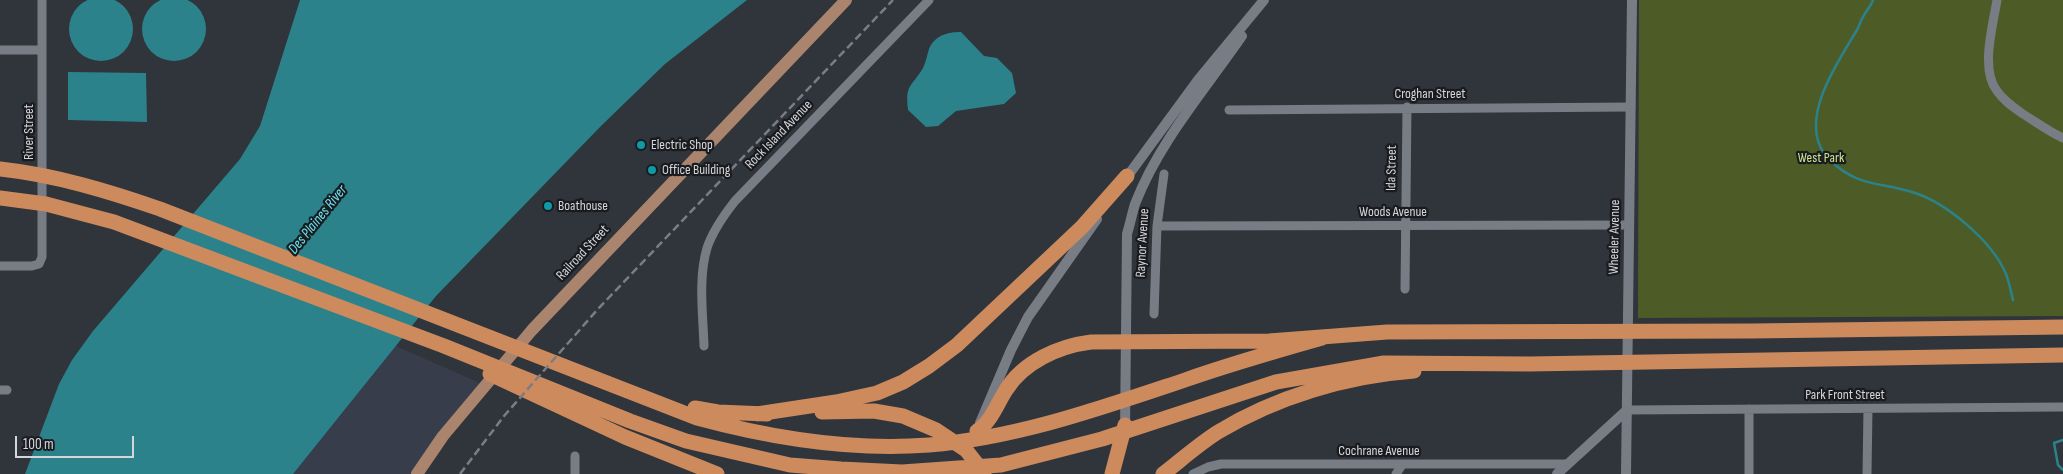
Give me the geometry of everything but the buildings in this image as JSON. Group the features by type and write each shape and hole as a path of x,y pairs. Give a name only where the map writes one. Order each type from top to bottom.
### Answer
{"highway":[{"path":"0,169 84,185 160,209 697,418 743,430 791,439 891,447 930,445 994,435 1025,429 1106,407 1227,365 1322,338"},
{"path":"757,414 836,402 877,393 930,366 957,344 1082,227 1127,176"},
{"path":"0,198 46,204 114,222 444,346 630,421 686,441 790,465 841,469 951,472 1001,465 1102,439 1276,382 1384,363 1529,364 2063,355"},
{"path":"977,431 985,426 1007,388 1028,368 1045,356 1062,348 1080,343 1105,340 1269,340 1322,338 1387,332 1692,332 2063,327"},
{"path":"444,346 469,364 556,406 625,438 717,474"},
{"path":"1163,474 1217,433 1250,415 1296,395 1350,381 1404,372 1529,364"},
{"path":"637,394 718,412 757,414 874,411 903,416 936,430 966,450 985,474"},
{"path":"1112,474 1126,421"}],"main road":[{"name":"Railroad Street","path":"417,474 443,436 532,330 846,0"}],"street":[{"name":"River Street","path":"0,266 32,266 39,264 42,257 42,0"},
{"name":"Rock Island Avenue","path":"704,346 703,276 707,248 720,220 735,201 929,0"},
{"path":"951,472 977,431 1011,350 1028,317 1127,176 1198,80 1265,0"},
{"path":"1116,474 1123,447 1126,421 1127,234 1135,205 1157,158 1174,129 1223,64 1265,0"},
{"name":"Wheeler Avenue","path":"1626,474 1632,0"},
{"path":"1997,0 1989,50 1989,75 1995,90 2008,103 2052,133 2063,138"},
{"path":"0,50 42,50"},
{"name":"Croghan Street","path":"1229,110 1407,107 1631,107"},
{"name":"Ida Street","path":"1405,289 1407,107"},
{"name":"Raynor Avenue","path":"1154,314 1157,226 1164,174"},
{"name":"Woods Avenue","path":"1157,226 1628,225"},
{"name":"Park Front Street","path":"1627,410 2063,407"},
{"path":"1749,409 1750,474"},
{"path":"1867,474 1868,409"},
{"path":"1557,474 1627,410"},
{"path":"575,456 575,474"},
{"name":"Cochrane Avenue","path":"1193,474 1208,467 1221,464 1567,464"},
{"path":"1268,464 1268,474"},
{"path":"1396,474 1402,465"}],"shaded area":[{"path":"396,346 480,383 411,474 293,474"}],"green space":[{"name":"West Park","path":"1639,0 2063,0 2063,316 1638,318"}],"water":[{"path":"101,-3 113,-1 124,6 131,17 133,29 131,41 124,52 113,59 101,61 89,59 78,52 71,41 69,29 71,17 78,6 89,-1"},
{"path":"174,-3 186,-1 197,6 204,17 206,29 204,41 197,52 186,59 174,61 162,59 151,52 144,41 142,29 144,17 151,6 162,-1"},
{"name":"Des Plaines River","path":"300,0 747,0 665,64 601,126 436,296 293,474 25,474 59,384 72,360 93,331 240,159 260,126"},
{"path":"961,32 984,56 997,58 1012,73 1016,93 1004,104 956,111 938,126 926,127 908,110 908,91 923,68 929,49 935,40 947,34"},
{"path":"68,72 146,73 147,122 68,120"}],"waterway":[{"path":"1825,155 1818,140 1816,124 1818,108 1831,74 1873,0"},
{"path":"1831,161 1860,180 1912,192 1939,204 1953,214 1979,236 1999,261 2006,274 2013,300"},
{"path":"2063,440 2054,443 2058,465 2063,470"}],"railway":[{"path":"460,474 504,416 598,309 893,0"}],"place":[{"name":"Electric Shop","path":"641,145"},
{"name":"Office Building","path":"652,170"},
{"name":"Boathouse","path":"548,206"}]}
